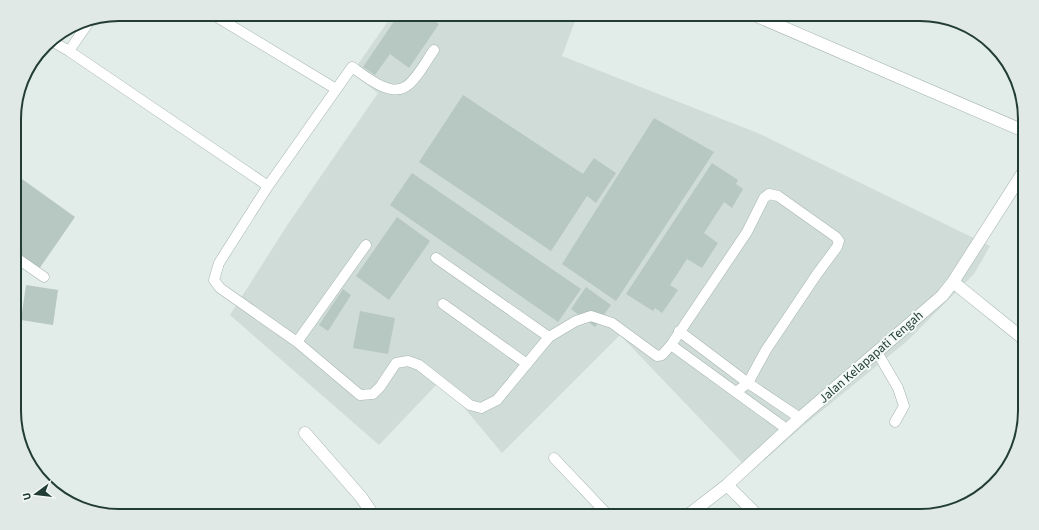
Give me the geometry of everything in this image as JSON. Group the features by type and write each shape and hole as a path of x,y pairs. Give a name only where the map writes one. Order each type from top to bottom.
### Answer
{"street":[{"path":"768,21 1018,129"},
{"name":"Jalan Kelapapati Tengah","path":"695,509 727,485 800,418 942,296 1018,180"},
{"path":"952,282 1018,334"},
{"path":"305,433 369,509"},
{"path":"727,485 751,509"}],"lane":[{"path":"224,21 336,89"},
{"path":"69,51 86,26"},
{"path":"56,44 268,186"},
{"path":"434,50 413,80 404,88 394,90 380,86 352,67 268,186 219,263 214,280 220,288 297,342 360,395 373,394 380,387 396,363 408,362 419,365 470,405 481,408 497,400 549,337 576,321 591,316 612,323 657,356 662,355 747,232 764,198 769,194 778,196 836,237 839,241 837,247 766,350 748,383 736,392"},
{"path":"297,342 366,245"},
{"path":"436,258 549,337"},
{"path":"21,261 44,277"},
{"path":"444,304 528,364"},
{"path":"679,331 748,383 800,418"},
{"path":"671,344 788,430"},
{"path":"876,352 898,388 904,406 895,422"},
{"path":"554,458 602,509"}],"shaded area":[{"path":"388,21 575,21 562,56 760,134 990,246 974,274 906,342 803,426 751,472 620,335 502,453 441,380 379,445 230,315 288,224 378,93 352,73"}],"building":[{"path":"394,21 434,21 439,24 409,68 390,54 375,75 363,67"},
{"path":"463,95 583,174 594,158 616,173 596,203 587,196 551,251 419,162"},
{"path":"654,118 714,152 616,301 562,264"},
{"path":"712,163 738,180 736,184 743,189 732,208 724,202 704,233 718,243 702,268 687,259 670,285 678,290 662,313 655,308 653,311 626,294"},
{"path":"412,173 581,289 558,322 390,205"},
{"path":"22,179 75,217 39,269 21,256"},
{"path":"397,217 430,241 389,300 356,276"},
{"path":"26,285 58,290 53,325 21,320"},
{"path":"586,287 611,305 595,327 571,309"},
{"path":"343,289 351,295 328,331 319,325"},
{"path":"360,311 395,318 388,354 353,348"}]}
